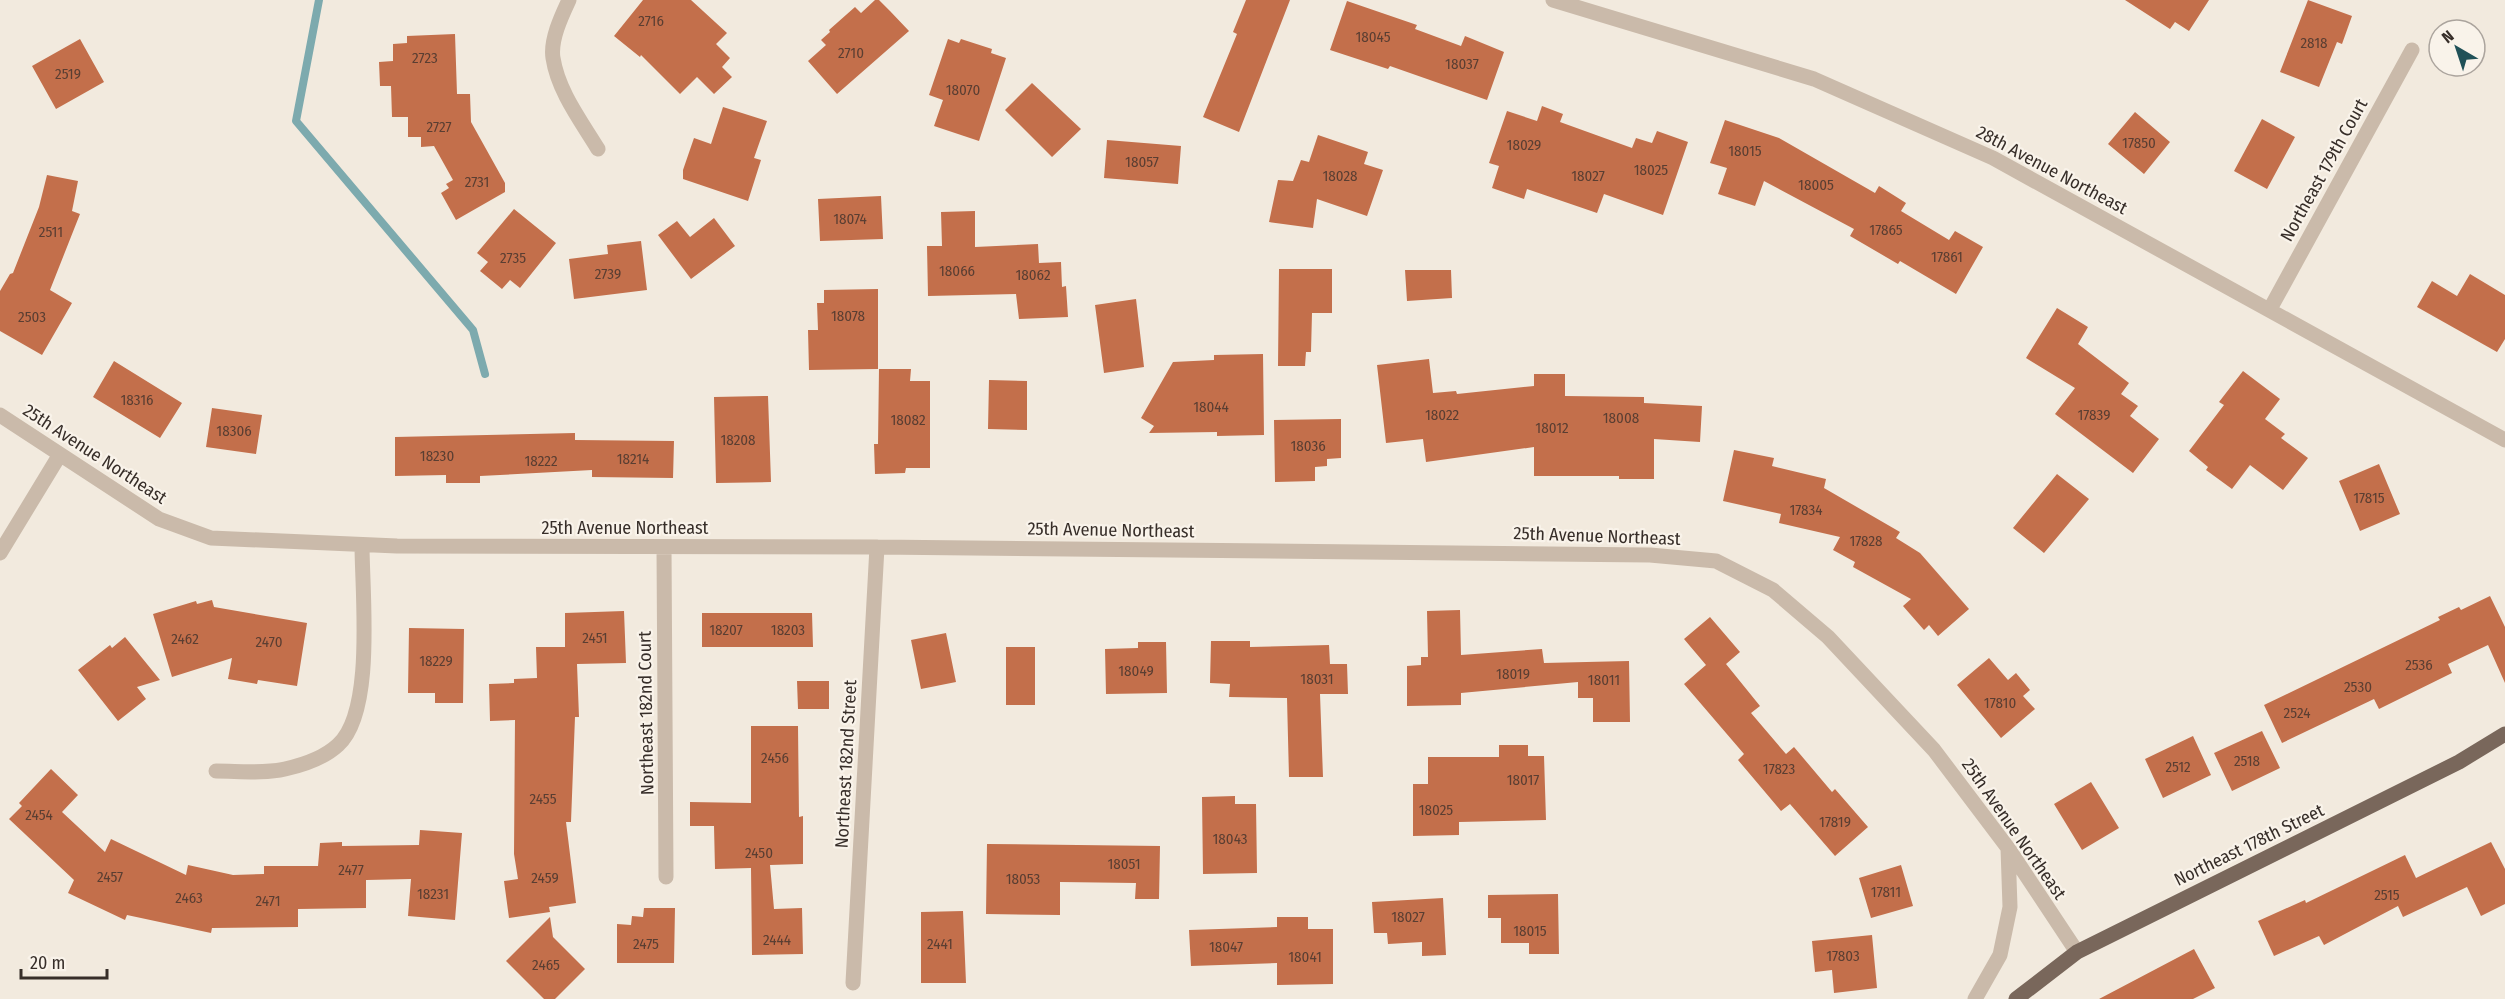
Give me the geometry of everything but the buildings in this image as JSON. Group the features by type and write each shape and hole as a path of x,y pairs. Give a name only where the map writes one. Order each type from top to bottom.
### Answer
{"main road":[{"name":"Northeast 178th Street","path":"2016,999 2077,952 2459,762 2505,734"}],"street":[{"path":"569,0 560,19 552,56 565,94 598,149"},
{"name":"28th Avenue Northeast","path":"1553,0 1814,79 1993,158 2505,440"},
{"name":"Northeast 179th Court","path":"2270,309 2412,50"},
{"name":"25th Avenue Northeast","path":"0,415 59,456 159,519 211,538 362,545 664,548 878,547 1650,555 1716,561 1773,590 1828,637 1934,750 2008,848 2077,952"},
{"path":"0,553 59,456"},
{"path":"216,771 283,770 317,759 340,744 354,719 363,689 362,545"},
{"name":"Northeast 182nd Street","path":"852,983 878,547"},
{"name":"Northeast 182nd Court","path":"664,548 666,877"},
{"path":"1975,999 2000,955 2010,907 2008,848"}],"waterway":[{"path":"319,0 296,121 473,330 485,374"}]}
